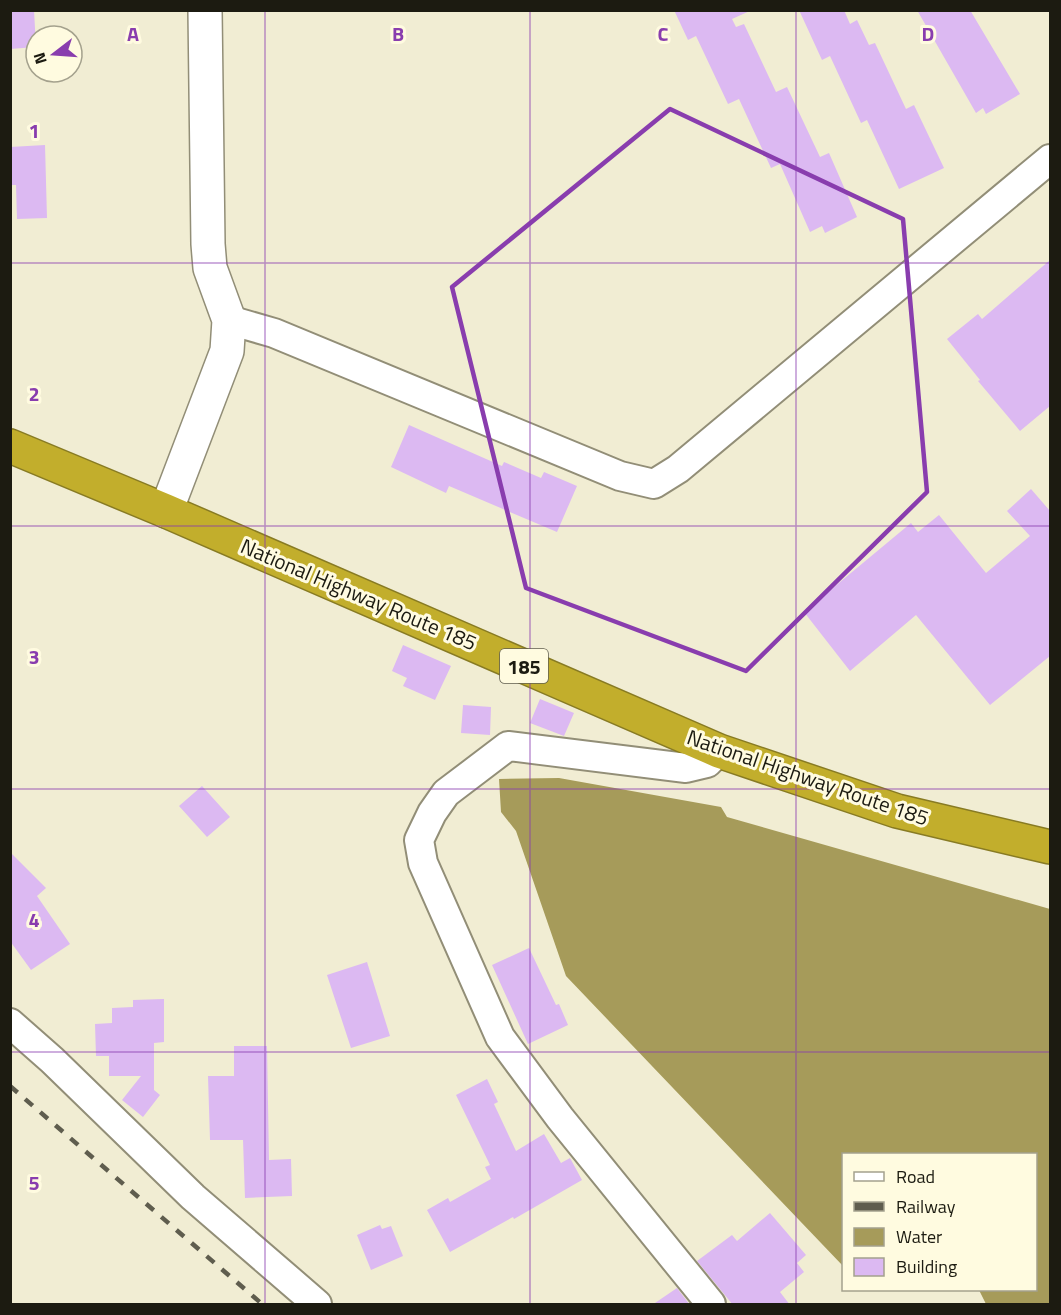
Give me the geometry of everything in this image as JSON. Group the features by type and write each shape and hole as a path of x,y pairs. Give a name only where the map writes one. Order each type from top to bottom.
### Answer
{"highway":[{"name":"National Highway Route 185","path":"10,446 166,511 719,751 897,811 1050,847"}],"street":[{"path":"166,511 227,351 229,320 210,268 208,244 205,10"},
{"path":"229,320 274,333 620,476 654,484 678,469 1050,159"},
{"path":"711,1305 560,1118 500,1037 423,863 419,840 432,813 446,793 508,746 686,768 707,763 719,751"},
{"path":"10,1023 52,1060 193,1197 317,1305"}],"highlighted area":[{"path":"670,109 903,219 927,492 746,671 526,588 452,287"}],"water":[{"path":"559,778 721,807 727,817 1050,909 1050,1304 986,1304 980,1291 1037,1291 1037,1153 842,1153 842,1265 566,976 516,831 501,812 499,779"}],"building":[{"path":"10,10 34,10 35,24 24,24 24,48 10,49"},
{"path":"674,10 752,10 732,19 736,27 744,24 776,92 787,87 820,157 829,153 857,217 825,233 822,226 810,232 780,164 771,168 739,99 728,104 696,36 688,40"},
{"path":"799,10 844,10 850,24 857,20 869,45 875,43 906,109 914,105 944,168 899,189 867,120 861,123 830,56 822,60"},
{"path":"917,10 970,10 1020,94 986,114 983,108 976,113"},
{"path":"45,145 47,218 17,219 16,185 10,185 10,147"},
{"path":"1050,260 1050,406 1020,431 978,381 980,380 947,339 978,314 982,319"},
{"path":"409,425 502,466 504,462 541,478 544,472 577,486 557,532 449,486 446,493 391,467"},
{"path":"1031,489 1050,511 1050,656 990,705 916,615 850,671 804,612 911,523 918,532 939,515 986,573 1030,536 1007,511"},
{"path":"403,645 451,666 435,700 403,686 407,678 392,671"},
{"path":"540,699 574,713 564,736 530,723"},
{"path":"463,705 491,707 490,735 461,733"},
{"path":"202,786 230,817 207,837 179,806"},
{"path":"10,852 46,888 37,896 70,944 31,970 10,941"},
{"path":"529,948 568,1025 528,1044 492,965"},
{"path":"367,962 390,1036 351,1048 327,975"},
{"path":"164,999 164,1042 154,1043 154,1090 160,1095 143,1117 122,1100 141,1076 109,1076 109,1056 96,1056 95,1024 112,1023 112,1008 133,1007 133,1000"},
{"path":"234,1046 267,1046 269,1160 291,1159 292,1196 245,1198 243,1140 210,1140 208,1076 234,1076"},
{"path":"487,1079 498,1102 494,1104 516,1151 544,1134 561,1163 570,1158 582,1180 450,1252 427,1210 448,1198 450,1202 491,1179 485,1167 490,1165 456,1095"},
{"path":"770,1213 806,1255 797,1263 804,1272 780,1292 790,1305 733,1305 697,1261 732,1235 737,1241"},
{"path":"380,1225 382,1229 391,1226 403,1256 371,1270 357,1235"},
{"path":"677,1288 690,1305 652,1305"}],"railway":[{"path":"10,1086 262,1304"}]}
